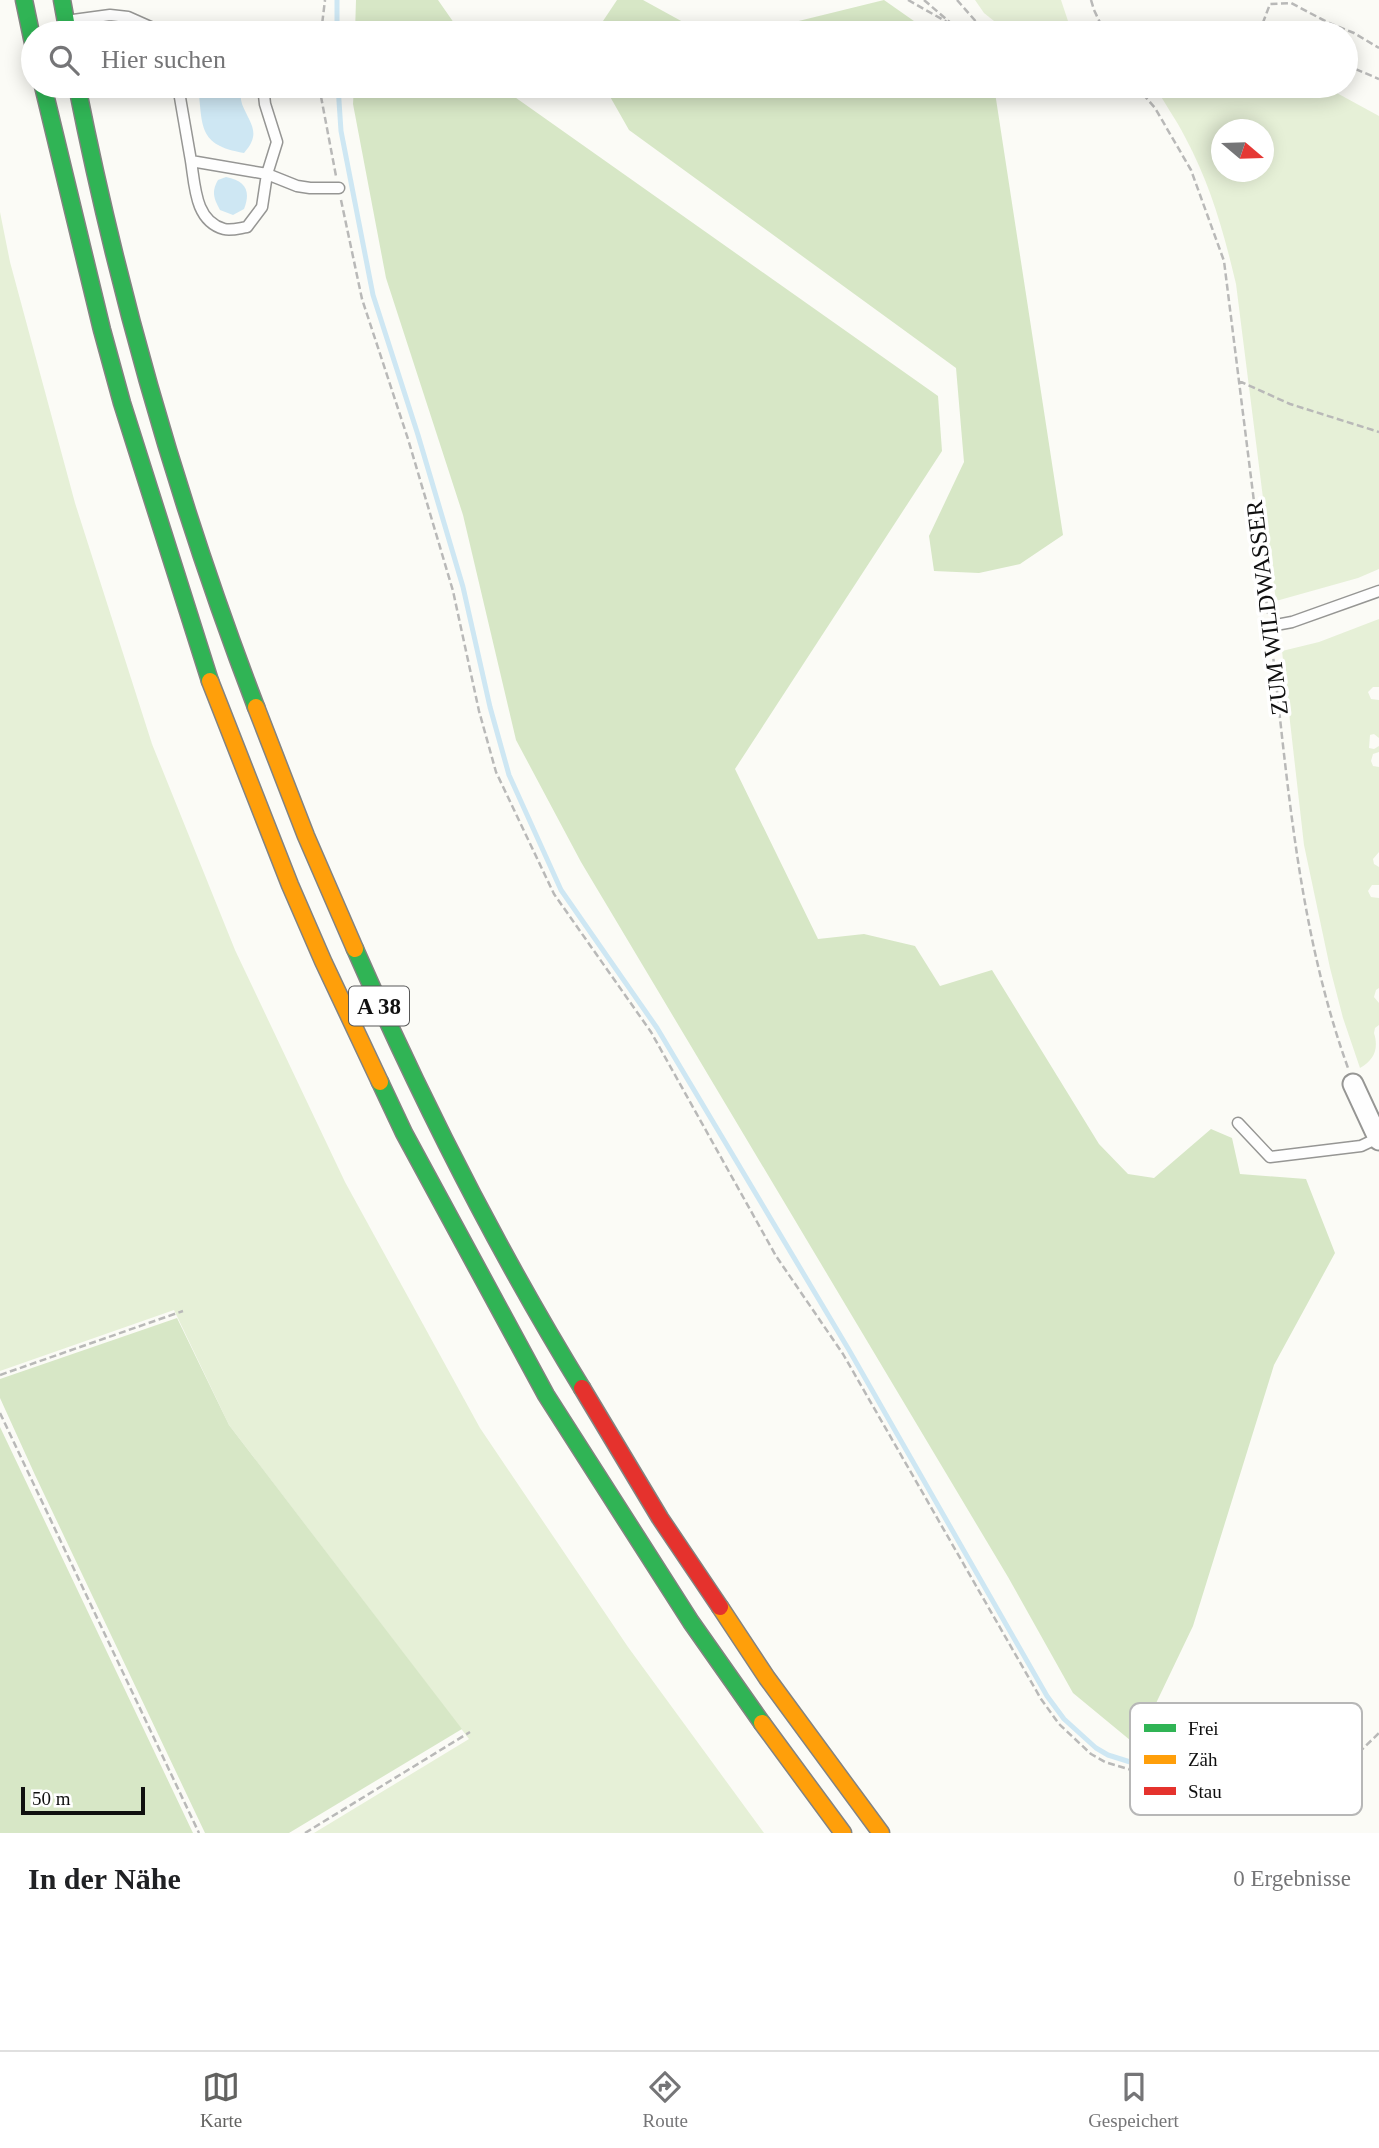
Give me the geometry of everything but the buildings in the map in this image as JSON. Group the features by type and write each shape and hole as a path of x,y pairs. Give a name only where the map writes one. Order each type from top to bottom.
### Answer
{"highway":[{"path":"24,0 28,21"},
{"path":"62,0 66,21"},
{"name":"A 38","path":"46,98 122,403 205,668 290,885 323,961 404,1133 546,1395 691,1622 843,1833"},
{"name":"A 38","path":"80,98 130,315 204,563 294,808 384,1017 491,1230 569,1369 639,1485 784,1701 881,1833"}],"street":[{"path":"1353,1084 1379,1138"}],"lane":[{"path":"88,21 110,15 137,21"},
{"path":"180,98 198,202 207,220 226,230 247,227 262,207 267,174 277,142 264,98"},
{"path":"191,161 267,174 297,186 339,188"},
{"path":"1270,626 1292,622 1379,591"},
{"path":"1238,1123 1269,1157 1361,1146 1379,1138"}],"path":[{"path":"322,21 325,0"},
{"path":"908,0 946,21"},
{"path":"924,0 948,21"},
{"path":"957,0 975,21"},
{"path":"1091,0 1099,21"},
{"path":"1264,21 1270,4 1291,3 1324,21"},
{"path":"1358,35 1379,48"},
{"path":"1358,70 1379,79"},
{"path":"322,98 362,299 408,439 453,591 479,711 496,772 554,894 650,1032 776,1256 843,1354 1041,1699 1059,1724 1091,1754 1105,1762 1130,1770"},
{"name":"ZUM WILDWASSER","path":"1146,98 1191,170 1224,261 1305,912 1319,973 1353,1084"},
{"path":"1239,381 1290,404 1379,432"},
{"path":"0,1375 183,1311"},
{"path":"0,1413 200,1833"},
{"path":"305,1833 470,1732"},
{"path":"1362,1749 1379,1733"}],"green space":[{"path":"356,0 438,0 453,21 355,21"},
{"path":"617,0 643,0 681,21 603,21"},
{"path":"884,0 914,21 799,21"},
{"path":"975,0 1061,0 1068,21 994,21"},
{"path":"353,98 516,98 938,396 942,451 735,769 818,939 864,934 915,946 940,986 992,970 1099,1144 1128,1174 1154,1178 1211,1129 1232,1138 1240,1174 1306,1179 1335,1253 1274,1365 1193,1626 1156,1703 1130,1703 1130,1740 1073,1693 1008,1577 581,862 516,740 463,515 386,278"},
{"path":"611,98 996,98 1063,535 1020,564 979,573 934,571 929,536 964,462 956,368 629,130"},
{"path":"1162,98 1346,98 1379,116 1379,569 1358,578 1276,601 1236,284 1221,227 1194,154"},
{"path":"0,212 10,262 75,503 152,744 235,950 345,1182 480,1428 628,1647 764,1833 314,1833 469,1739 229,1425 174,1310 0,1371"},
{"path":"1379,619 1379,687 1373,687 1368,692 1371,699 1379,700 1379,738 1374,734 1370,735 1369,748 1379,746 1379,752 1373,754 1371,761 1373,766 1379,767 1379,852 1373,859 1374,864 1379,867 1379,885 1372,885 1368,891 1371,897 1379,898 1379,988 1374,997 1379,1003 1379,1025 1374,1033 1374,1054 1360,1068 1330,968 1304,845 1282,651 1319,642"},
{"path":"177,1318 229,1425 462,1729 289,1833 205,1833 0,1398 0,1379"},
{"path":"0,1427 193,1833 0,1833"}],"water":[{"path":"199,98 241,98 253,128 252,140 244,153 229,149 210,139 202,123"},
{"path":"226,177 238,181 247,192 244,209 233,215 220,210 214,195 218,180"}],"waterway":[{"path":"337,0 337,21"},
{"path":"339,98 341,131 373,295 463,587 490,707 509,775 561,890 657,1028 849,1350 1047,1696 1064,1719 1096,1748 1130,1762"}],"traffic: fast":[{"path":"24,0 28,21"},
{"path":"62,0 66,21"},
{"path":"46,98 122,403 210,681"},
{"path":"80,98 112,244 153,400 201,555 256,707"},
{"path":"355,949 461,1172 582,1388"},
{"path":"380,1082 404,1133 546,1395 691,1622 762,1723"}],"traffic: slow":[{"path":"210,681 290,885 380,1082"},
{"path":"256,707 306,836 355,949"},
{"path":"720,1607 767,1678 881,1833"},
{"path":"762,1723 843,1833"}],"traffic: jam":[{"path":"582,1388 660,1518 720,1607"}]}
